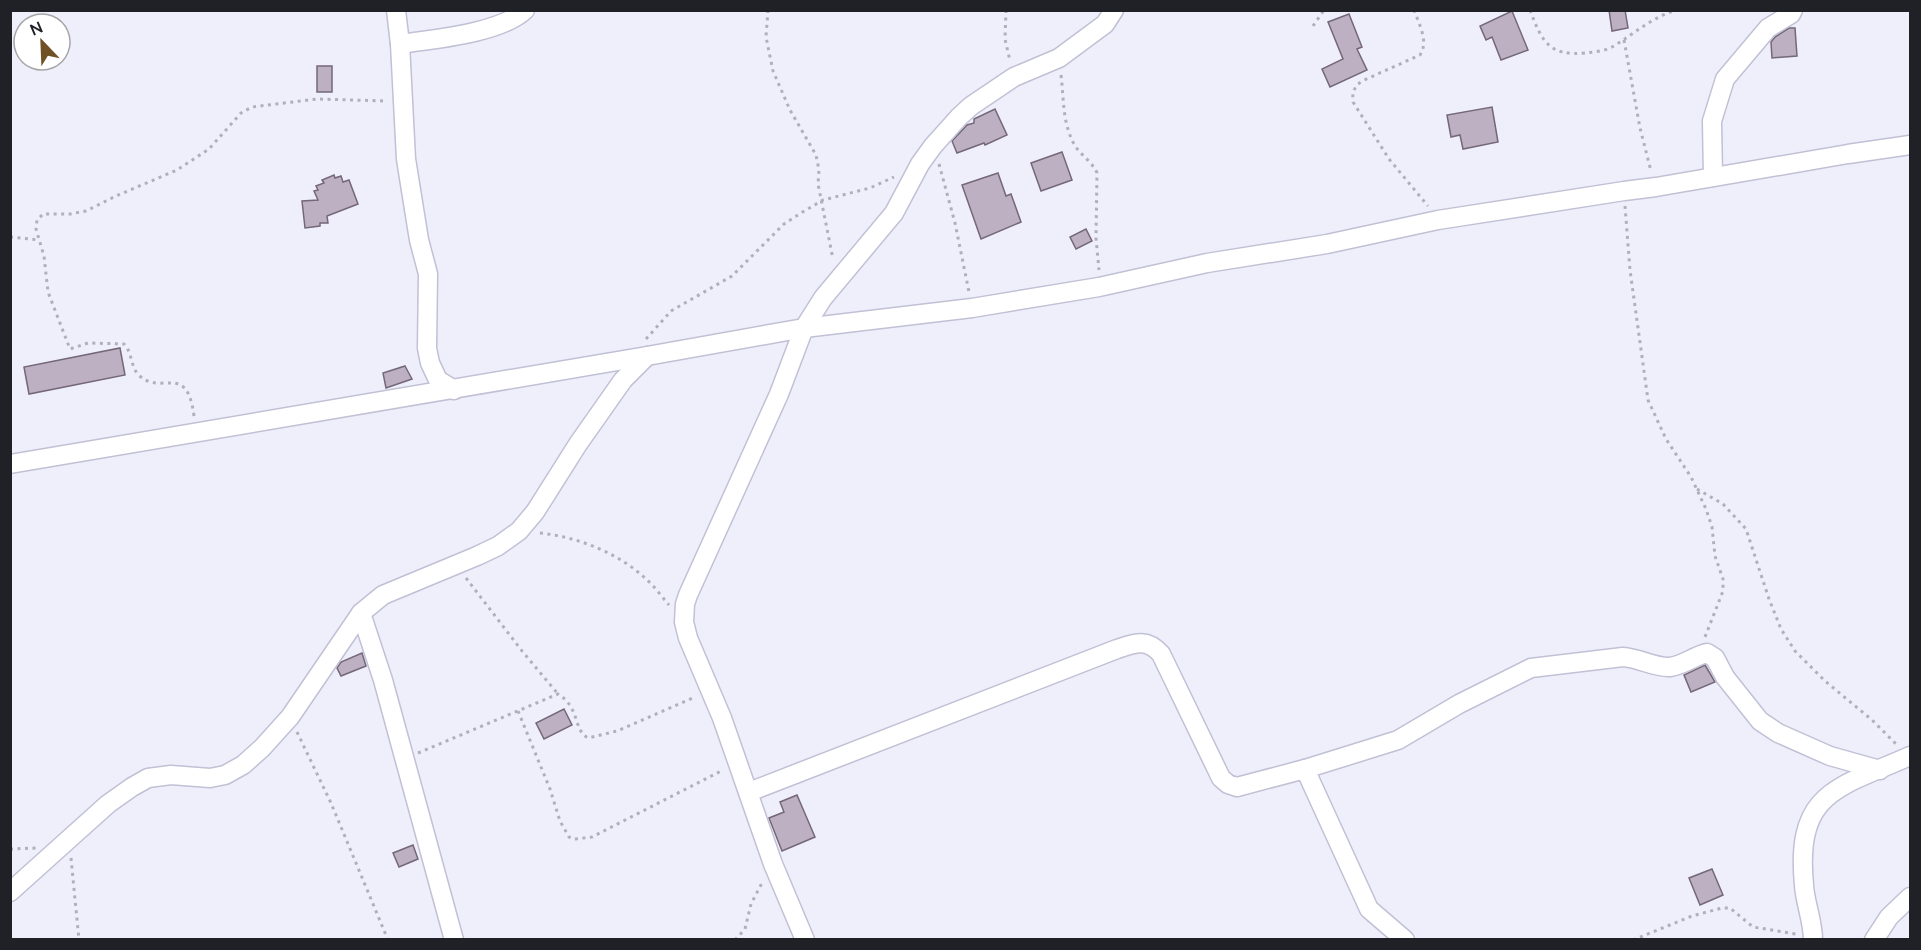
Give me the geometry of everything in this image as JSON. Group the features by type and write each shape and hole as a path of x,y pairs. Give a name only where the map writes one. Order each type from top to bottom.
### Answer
{"street":[{"path":"396,10 409,181 428,274 428,356 438,380 454,390"},
{"path":"400,44 451,37 500,25 517,18 525,10"},
{"path":"805,939 773,864 749,792 688,638 684,622 685,604 779,394 804,328 823,298 894,213 920,164 954,122 971,106 1014,77 1059,58 1105,24 1114,10"},
{"path":"1713,177 1712,121 1725,80 1768,28 1791,14 1793,10"},
{"path":"10,464 454,390 804,328 972,308 1099,287 1207,263 1327,244 1438,220 1656,188 1911,145"},
{"path":"10,892 108,804 148,778 171,775 210,778 225,775 243,765 290,717 361,613 383,595 498,546 519,531 535,512 578,444 624,380 647,356"},
{"path":"361,613 405,759 454,939"},
{"path":"749,792 1086,661 1132,644 1146,643 1154,646 1161,654 1221,778 1237,787 1398,740 1531,668 1623,657 1636,658 1662,667 1671,667 1707,653 1714,658 1741,699 1760,721 1778,733 1830,756 1880,770"},
{"path":"1813,937 1802,863 1808,823 1821,801 1851,782 1910,756"},
{"path":"1305,769 1369,909 1405,939"},
{"path":"1874,939 1889,917 1911,897"}],"path":[{"path":"768,10 766,37 773,71 790,110 816,155 819,170 818,184 834,260 832,267"},
{"path":"1006,10 1005,39 1014,77"},
{"path":"1313,26 1324,10"},
{"path":"1414,10 1423,33 1423,51 1420,56 1362,81 1352,94 1353,102 1389,159 1438,220"},
{"path":"1530,10 1546,41 1559,52 1569,54 1610,49 1655,18 1677,10"},
{"path":"1624,39 1640,128 1656,188"},
{"path":"1059,58 1062,105 1071,136 1075,146 1094,166 1097,173 1096,238 1099,287"},
{"path":"196,434 192,402 185,389 178,384 142,379 135,371 129,351 124,344 88,343 70,349 48,292 44,256 36,224 39,216 48,213 70,214 86,211 177,170 209,149 241,113 252,107 317,99 403,102"},
{"path":"933,146 955,223 972,308"},
{"path":"629,359 671,312 732,276 784,224 823,200 870,188 920,164"},
{"path":"1624,191 1630,270 1648,400 1666,439 1696,489 1712,527 1713,549 1723,579 1723,591 1698,655"},
{"path":"10,237 39,240"},
{"path":"1696,489 1723,504 1746,529 1781,629 1795,651 1825,681 1872,720 1910,756"},
{"path":"519,531 550,534 609,553 648,580 684,622"},
{"path":"456,565 522,651 558,694 567,699 572,706 582,734 588,738 617,731 710,691"},
{"path":"405,759 558,694"},
{"path":"518,711 550,789 560,821 569,837 575,839 592,837 738,763"},
{"path":"290,717 332,803 388,939"},
{"path":"70,838 79,939"},
{"path":"735,939 745,929 751,904 773,864"},
{"path":"1632,939 1692,916 1722,908 1730,908 1753,927 1813,937"}],"building":[{"path":"1609,10 1625,10 1628,28 1612,31"},
{"path":"1512,11 1528,50 1501,60 1492,37 1486,40 1480,26"},
{"path":"1349,14 1362,47 1357,49 1367,70 1330,87 1322,69 1343,59 1328,22"},
{"path":"1789,28 1795,28 1797,56 1772,58 1771,42"},
{"path":"317,66 332,66 332,92 317,92"},
{"path":"1492,107 1498,142 1463,149 1460,135 1451,137 1447,115"},
{"path":"995,109 1007,135 985,145 984,143 957,153 952,141 967,125 974,123 974,119"},
{"path":"1062,152 1072,180 1041,191 1031,163"},
{"path":"998,173 1006,196 1011,194 1021,222 981,239 962,185"},
{"path":"334,175 335,178 341,176 343,182 349,180 358,204 327,216 328,223 305,228 302,201 318,200 314,191 318,190 316,186 324,183 322,180"},
{"path":"1086,229 1092,241 1076,249 1070,237"},
{"path":"120,348 125,375 29,394 24,367"},
{"path":"405,366 412,379 386,388 383,373"},
{"path":"362,653 366,666 341,676 337,668 341,662"},
{"path":"1705,665 1715,682 1691,692 1684,675"},
{"path":"564,709 572,725 544,739 536,723"},
{"path":"797,795 815,837 782,851 769,818 784,812 780,802"},
{"path":"413,845 418,859 399,867 393,853"},
{"path":"1712,869 1723,895 1700,905 1689,878"}]}
